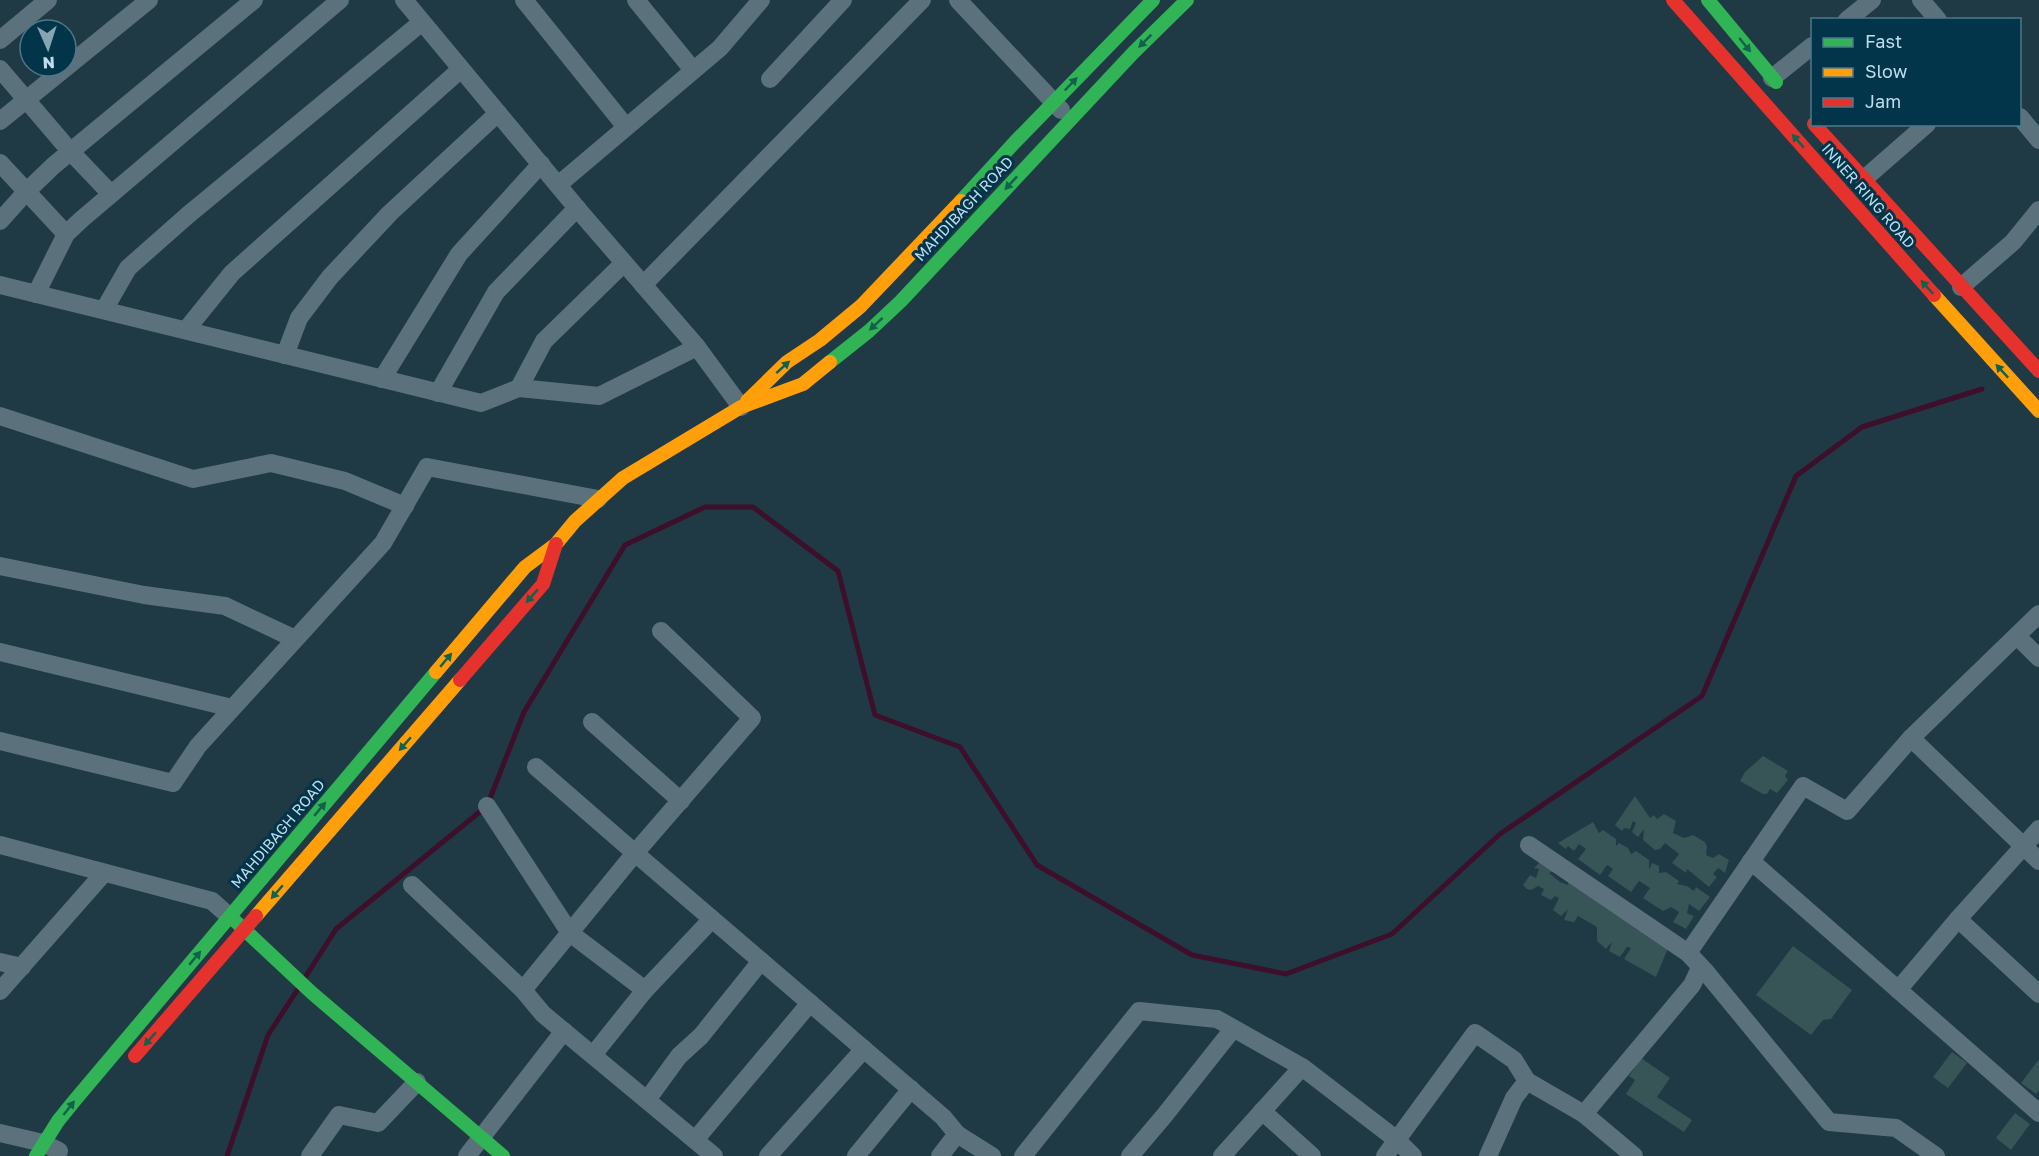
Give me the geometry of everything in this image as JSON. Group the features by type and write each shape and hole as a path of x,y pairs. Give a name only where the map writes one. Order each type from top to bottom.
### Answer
{"main road":[{"name":"MAHDIBAGH ROAD","path":"741,407 787,362 820,340 861,306 1052,103 1153,0"},
{"name":"MAHDIBAGH ROAD","path":"52,1149 75,1100 525,567 556,544 598,499 623,478 741,407 803,384 869,331 901,301 1133,53 1187,0"},
{"name":"INNER RING ROAD","path":"1673,0 1965,331 2039,411"},
{"path":"1708,0 1785,93"},
{"name":"INNER RING ROAD","path":"1816,126 2039,371"},
{"name":"MAHDIBAGH ROAD","path":"127,1066 543,584 556,544"},
{"path":"230,917 312,993 503,1156"}],"street":[{"path":"0,40 48,0"},
{"path":"0,121 149,0"},
{"path":"0,221 26,192 72,151 254,0"},
{"path":"36,294 66,234 340,0"},
{"path":"404,0 697,347 741,407"},
{"path":"524,0 626,127"},
{"path":"636,0 693,70"},
{"path":"770,79 843,0"},
{"path":"643,285 922,0"},
{"path":"958,0 1052,103 1071,120"},
{"path":"1850,18 1872,0"},
{"path":"1922,0 1936,18"},
{"path":"558,185 720,48 756,2"},
{"path":"104,310 128,268 188,215 422,22"},
{"path":"1772,78 1811,47"},
{"path":"0,69 111,194"},
{"path":"186,330 232,273 461,69"},
{"path":"285,355 299,318 330,277 390,213 498,113"},
{"path":"2021,119 2039,140"},
{"path":"1864,179 1925,126"},
{"path":"0,163 66,234"},
{"path":"382,379 459,254 541,164"},
{"path":"438,393 496,292 577,207"},
{"path":"1961,287 2013,242 2039,210"},
{"path":"519,388 544,341 624,263"},
{"path":"0,285 481,403 519,388 599,396 697,347"},
{"path":"0,416 193,479 271,463 345,481 405,506"},
{"path":"0,741 173,783 198,746 383,543 427,467 598,499"},
{"path":"0,567 144,595 225,606 295,639"},
{"path":"1688,953 1803,786 1847,811 1911,738 2039,614"},
{"path":"523,990 635,853 752,718 661,631"},
{"path":"2017,636 2039,658"},
{"path":"0,652 232,708"},
{"path":"592,722 681,801"},
{"path":"1911,738 2039,861"},
{"path":"536,767 911,1089 943,1117 957,1134 992,1156"},
{"path":"487,806 570,933 645,990"},
{"path":"1898,990 1958,918 2039,829"},
{"path":"0,845 212,901 230,917"},
{"path":"1529,845 1688,953 1829,1122 1896,1128 1936,1156"},
{"path":"1751,861 2039,1113"},
{"path":"0,991 104,873"},
{"path":"412,885 523,990 543,1014 714,1156"},
{"path":"1958,918 2039,994"},
{"path":"593,1055 645,990 711,919"},
{"path":"647,1100 679,1056 701,1036 761,961"},
{"path":"0,963 22,967"},
{"path":"1584,1114 1692,985 1698,972 1704,970"},
{"path":"695,1140 810,1003"},
{"path":"1023,1156 1139,1011 1217,1019 1302,1067 1397,1140 1413,1156"},
{"path":"1130,1156 1233,1029"},
{"path":"467,1156 564,1031"},
{"path":"1385,1156 1475,1033 1514,1060 1527,1081 1584,1114 1634,1156"},
{"path":"768,1156 864,1049"},
{"path":"1222,1156 1302,1067"},
{"path":"1488,1156 1514,1098 1527,1081"},
{"path":"310,1156 339,1115 378,1123 417,1082"},
{"path":"856,1156 911,1089"},
{"path":"1262,1112 1312,1156"},
{"path":"0,1134 52,1149"},
{"path":"940,1156 957,1134"}],"building":[{"path":"1763,756 1788,771 1785,776 1788,780 1777,793 1770,789 1767,794 1763,794 1740,781 1745,772"},
{"path":"1635,796 1650,818 1654,815 1657,819 1664,814 1676,821 1673,833 1684,838 1693,835 1705,842 1706,855 1713,858 1719,854 1729,860 1725,873 1718,868 1713,874 1717,877 1709,887 1687,869 1686,873 1672,863 1679,854 1665,843 1660,849 1655,850 1643,840 1644,829 1638,837 1632,832 1636,823 1633,821 1630,829 1624,828 1622,831 1615,825"},
{"path":"1593,822 1599,833 1603,830 1616,839 1616,846 1619,843 1628,848 1631,854 1636,851 1649,860 1649,870 1652,863 1659,866 1659,873 1666,872 1679,881 1677,884 1687,886 1694,891 1696,887 1710,897 1699,911 1689,904 1687,913 1694,916 1686,929 1673,922 1679,912 1671,907 1663,911 1643,898 1650,888 1639,881 1631,892 1608,876 1613,869 1607,865 1600,875 1578,859 1586,849 1579,844 1574,851 1558,843"},
{"path":"1541,861 1553,871 1549,873 1560,882 1568,885 1568,881 1669,946 1656,977 1624,959 1631,948 1627,947 1620,957 1609,951 1612,942 1606,949 1597,941 1597,927 1578,916 1574,922 1564,920 1568,909 1561,916 1553,910 1559,898 1555,896 1551,900 1541,895 1544,889 1538,886 1531,890 1523,885 1530,875 1536,878 1539,869 1534,868"},
{"path":"1793,946 1852,990 1831,1019 1823,1020 1811,1035 1756,995"},
{"path":"1952,1052 1967,1063 1948,1088 1933,1077"},
{"path":"1641,1058 1670,1078 1657,1097 1692,1120 1684,1132 1626,1094 1635,1080 1629,1076"},
{"path":"2039,1059 2039,1091 2036,1094 2021,1083"},
{"path":"2015,1113 2030,1124 2011,1150 1996,1138"}],"waterway":[{"path":"306,976 336,929 487,806 524,712 625,545 705,507 753,507 838,571 875,715 960,747 1037,865 1192,955 1286,974 1392,934 1500,834 1702,696 1796,476 1862,427 1982,389"},
{"path":"227,1156 268,1035 298,989"}],"traffic: fast":[{"path":"961,201 1153,0"},
{"path":"830,362 869,331 901,301 1133,53 1187,0"},
{"path":"1708,0 1776,82"},
{"path":"36,1156 58,1121 75,1100 436,672"},
{"path":"233,919 312,993 503,1156"}],"traffic: slow":[{"path":"747,401 787,362 820,340 861,306 961,201"},
{"path":"1934,295 2039,411"},
{"path":"436,672 525,567 556,544 575,521 623,478 741,407 803,384 830,362"},
{"path":"256,916 460,680"}],"traffic: jam":[{"path":"1673,0 1934,295"},
{"path":"1816,126 2039,371"},
{"path":"460,680 543,584 556,544"},
{"path":"135,1056 256,916"}]}
